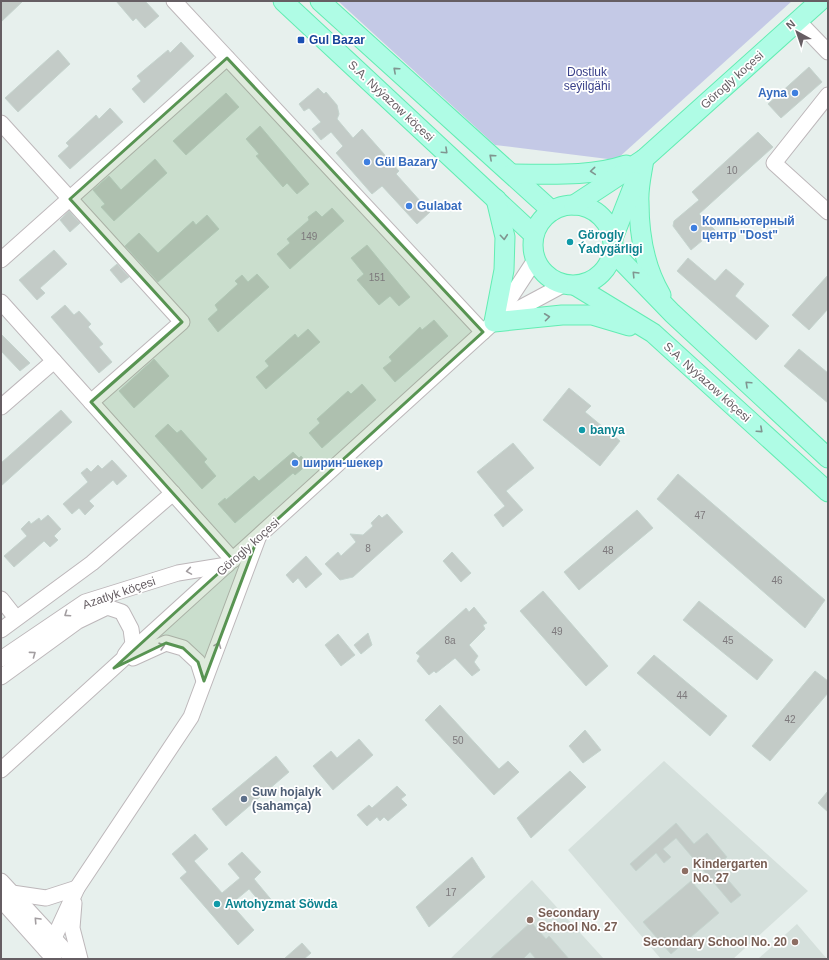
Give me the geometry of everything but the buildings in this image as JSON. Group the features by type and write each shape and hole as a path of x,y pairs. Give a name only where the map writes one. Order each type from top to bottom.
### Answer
{"main road":[{"name":"S.A. Nyýazow köçesi","path":"283,1 534,235"},
{"path":"320,1 552,211"},
{"name":"Görogly koçesi","path":"574,205 644,159 820,1"},
{"path":"512,174 561,174 612,170 644,159 638,201 642,242 654,283 672,313"},
{"name":"Görogly koçesi","path":"613,245 644,159"},
{"path":"496,199 505,237 504,270 488,327 562,315 592,315 653,333"},
{"path":"574,205 588,207 599,214 608,225 613,245 609,265 600,275 589,283 570,286 551,280 542,272 535,260 532,248 534,235 539,223 552,211 560,207 574,205"},
{"path":"613,245 672,313 828,458"},
{"name":"S.A. Nyýazow köçesi","path":"570,286 653,333 828,492"}],"street":[{"path":"174,1 227,58 488,327"},
{"path":"798,21 828,52"},
{"path":"1,260 227,58"},
{"path":"828,95 774,163 828,212"},
{"path":"1,123 182,322 91,402"},
{"path":"488,327 535,260"},
{"path":"488,327 570,286"},
{"path":"1,302 173,493 230,563"},
{"name":"Görogly koçesi","path":"1,770 58,720 488,327"},
{"path":"1,408 54,361"},
{"path":"1,630 92,563 173,493"},
{"path":"51,949 77,888 191,717 258,537"},
{"name":"Azatlyk köçesi","path":"1,659 86,602 178,573 230,563"},
{"path":"1,599 16,618"},
{"path":"1,677 78,621 107,607 122,612 132,629 133,644 114,668"},
{"path":"114,668 166,643 183,648 198,662 204,681"},
{"path":"1,881 7,896 51,949 73,959"},
{"path":"7,896 46,898 77,888"},
{"path":"77,888 72,928 80,959"}],"highlighted area":[{"path":"227,58 483,332 258,537 204,681 198,662 183,648 166,643 114,668 233,560 91,402 182,322 70,199"}],"shaded area":[{"name":"Kindergarten No. 27","path":"664,761 808,891 733,959 661,959 568,850"},
{"name":"Secondary School No. 27","path":"532,880 604,959 450,959"},
{"name":"Secondary School No. 20","path":"797,924 827,959 758,959"}],"green space":[{"name":"Dostluk seýilgähi","path":"338,1 792,1 616,160 495,145"}],"place":[{"name":"Gul Bazar","path":"301,40"},
{"name":"Ayna","path":"795,93"},
{"name":"Gül Bazary","path":"367,162"},
{"name":"Gulabat","path":"409,206"},
{"name":"Компьютерный центр \"Dost\"","path":"694,228"},
{"name":"Görogly Ýadygärligi","path":"570,242"},
{"name":"banya","path":"582,430"},
{"name":"ширин-шекер","path":"295,463"},
{"name":"Suw hojalyk (sahamça)","path":"244,799"},
{"name":"Kindergarten No. 27","path":"685,871"},
{"name":"Awtohyzmat Söwda","path":"217,904"},
{"name":"Secondary School No. 27","path":"530,920"},
{"name":"Secondary School No. 20","path":"795,942"}]}
